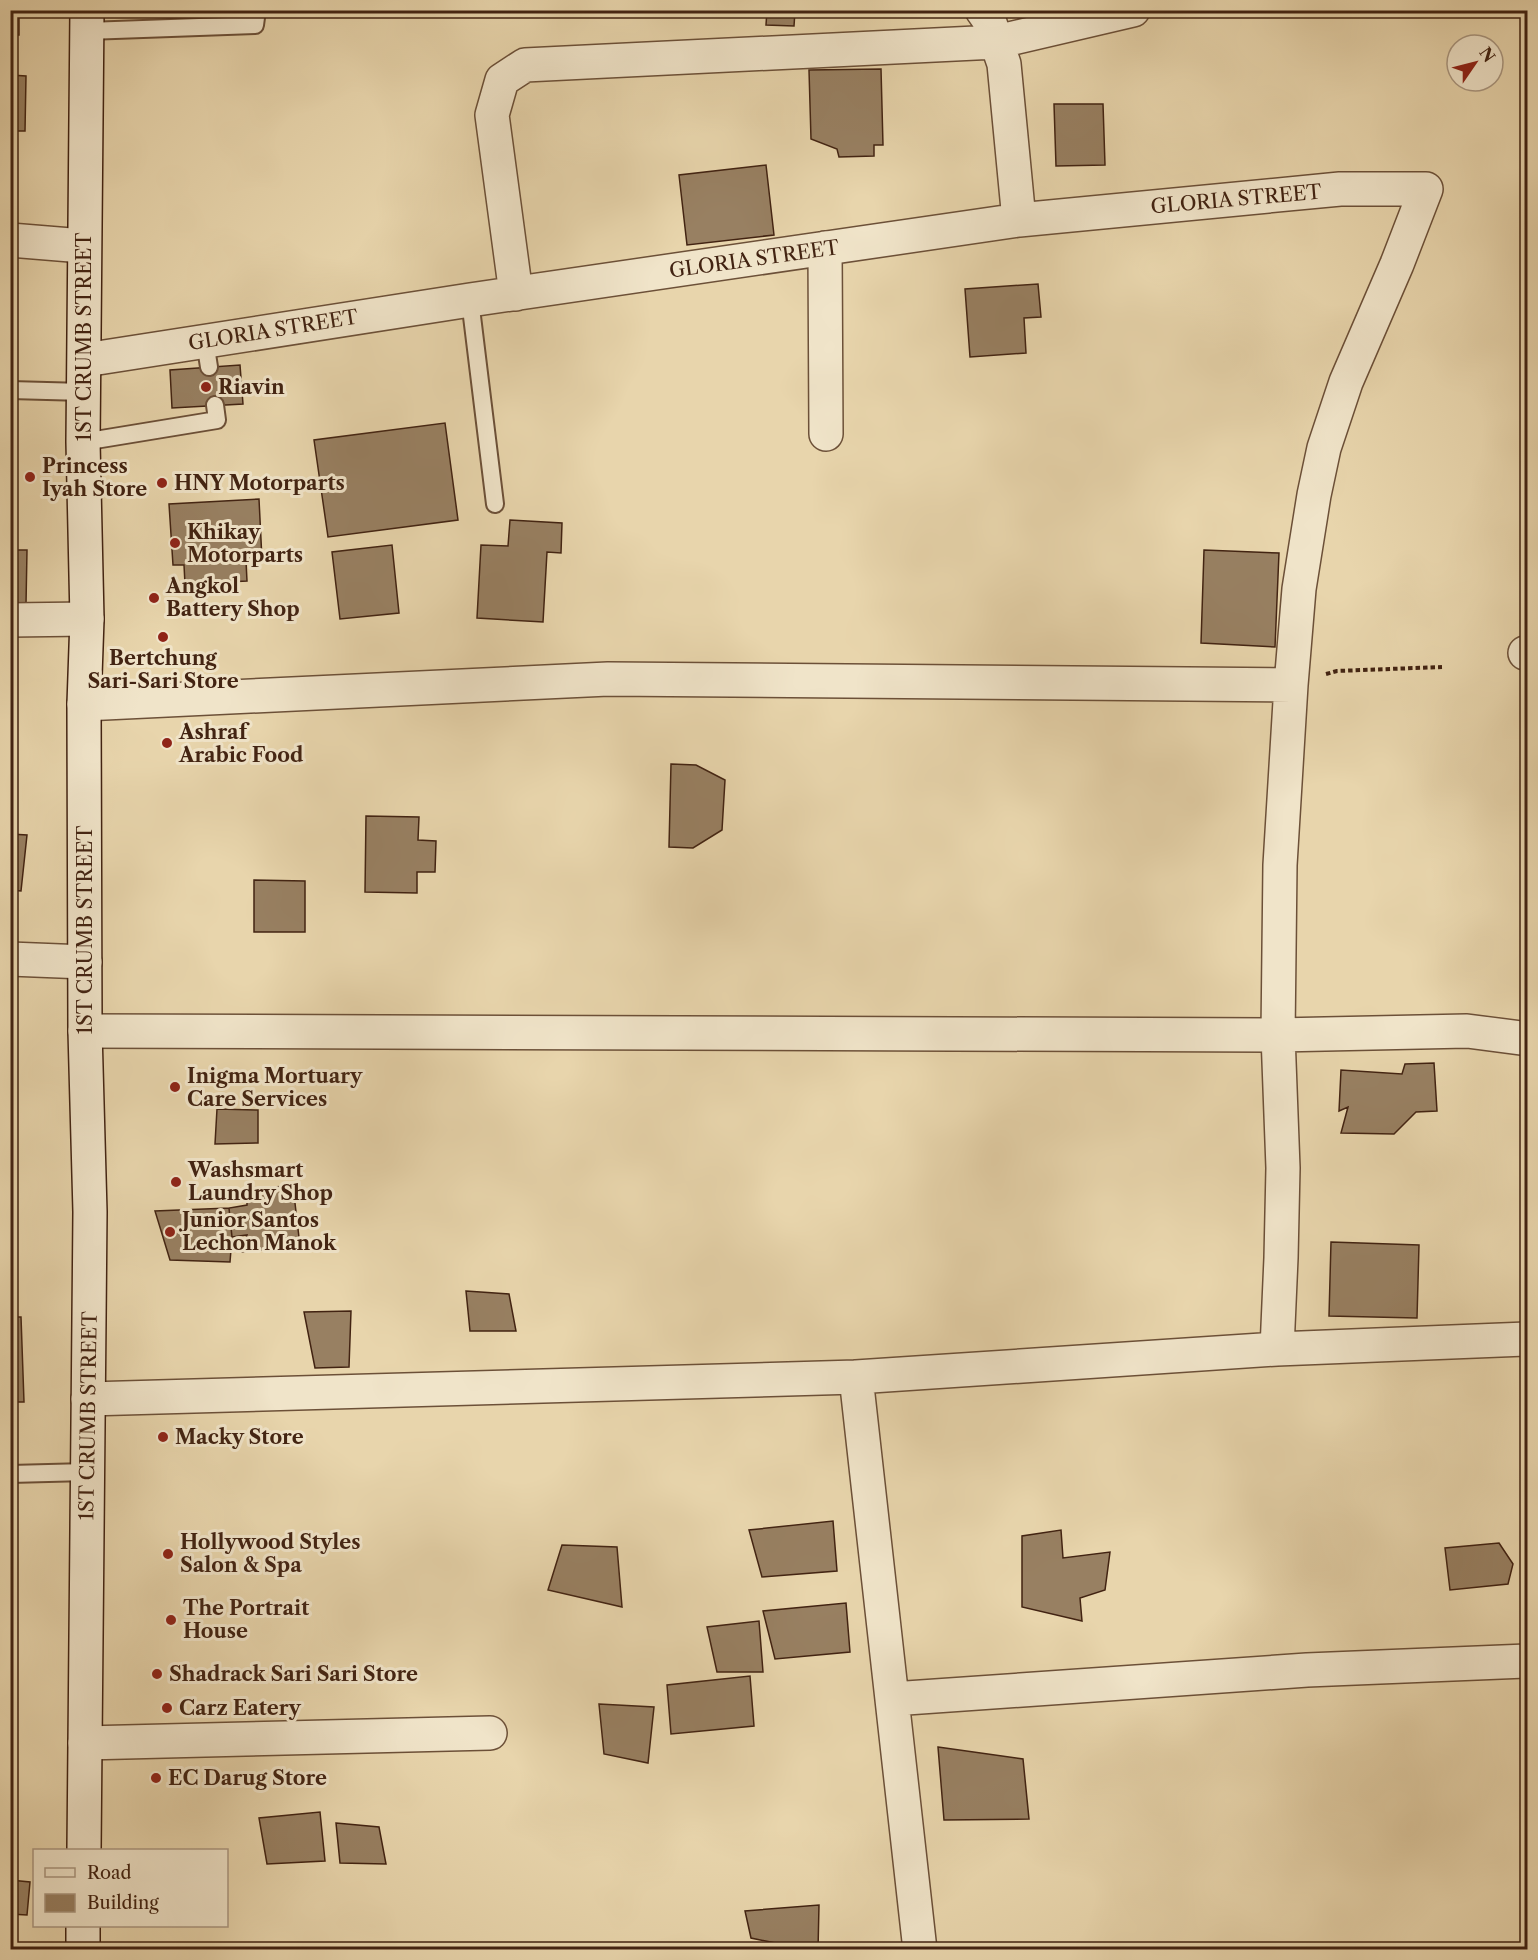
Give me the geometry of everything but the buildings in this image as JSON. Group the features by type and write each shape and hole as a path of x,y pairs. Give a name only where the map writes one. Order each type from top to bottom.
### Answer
{"street":[{"path":"982,10 989,20 1004,64 1019,220"},
{"path":"516,294 492,115 502,80 525,65 996,42 1133,10"},
{"name":"1ST CRUMB STREET","path":"84,1849 90,1212 85,1030 84,704 87,619 83,442 85,360 83,246 87,21"},
{"name":"GLORIA STREET","path":"85,360 207,354 470,300 1019,220 1341,189 1426,189 1397,264 1346,382 1324,448 1299,589 1291,685"},
{"path":"10,240 83,246"},
{"path":"825,248 826,434"},
{"path":"10,620 87,619"},
{"path":"84,704 608,679 1291,685 1280,865 1278,1035 1283,1168 1277,1349"},
{"path":"10,959 85,962"},
{"path":"85,1030 1278,1035 1467,1031 1527,1039"},
{"path":"88,1400 856,1377 1277,1349 1527,1339"},
{"path":"856,1377 920,1950"},
{"path":"892,1699 1307,1670 1527,1661"},
{"path":"85,1743 490,1733"},
{"path":"83,1927 83,1950"}],"lane":[{"path":"87,21 255,25 257,10"},
{"path":"470,300 495,504"},
{"path":"10,390 84,392"},
{"path":"83,442 217,420 215,405"},
{"path":"10,1474 87,1472"}],"path":[{"path":"1291,685 1337,671 1442,667"}],"place":[{"name":"Riavin","path":"206,387"},
{"name":"Princess Iyah Store","path":"30,477"},
{"name":"HNY Motorparts","path":"162,483"},
{"name":"Khikay Motorparts","path":"175,543"},
{"name":"Angkol Battery Shop","path":"154,598"},
{"name":"Bertchung Sari-Sari Store","path":"163,637"},
{"name":"Ashraf Arabic Food","path":"167,743"},
{"name":"Inigma Mortuary Care Services","path":"175,1087"},
{"name":"Washsmart Laundry Shop","path":"176,1182"},
{"name":"Junior Santos Lechon Manok","path":"170,1232"},
{"name":"Macky Store","path":"163,1437"},
{"name":"Hollywood Styles Salon & Spa","path":"168,1554"},
{"name":"The Portrait House","path":"171,1620"},
{"name":"Shadrack Sari Sari Store","path":"157,1674"},
{"name":"Carz Eatery","path":"167,1708"},
{"name":"EC Darug Store","path":"156,1778"}]}
